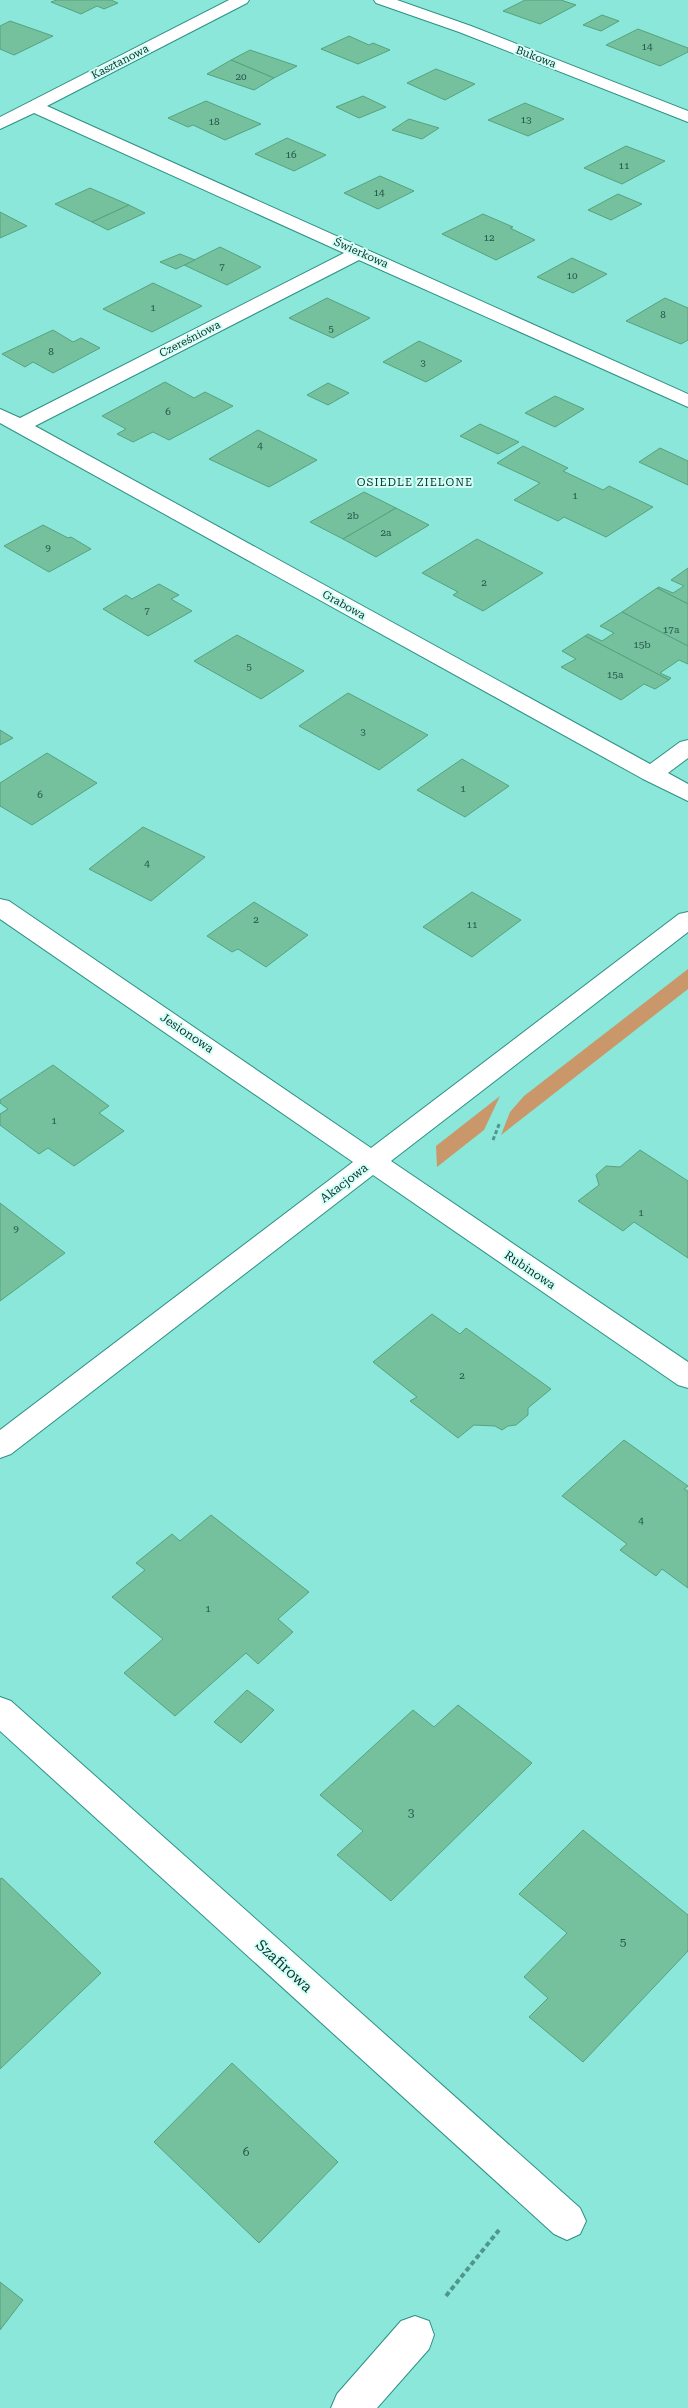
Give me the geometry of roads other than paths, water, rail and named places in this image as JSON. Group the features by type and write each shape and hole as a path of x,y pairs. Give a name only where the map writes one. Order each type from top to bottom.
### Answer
{"street":[{"name":"Kasztanowa","path":"0,124 241,0"},
{"name":"Bukowa","path":"382,0 465,29 688,116"},
{"name":"Świerkowa","path":"33,106 688,401"},
{"name":"Czereśniowa","path":"20,426 360,252"},
{"name":"Grabowa","path":"0,415 688,794"},
{"path":"651,774 688,747"},
{"name":"Jesionowa","path":"0,907 268,1088 372,1162"},
{"name":"Akacjowa","path":"0,1446 688,920"},
{"name":"Rubinowa","path":"372,1162 688,1377"},
{"name":"Szafirowa","path":"0,1711 567,2220"},
{"path":"351,2408 414,2335"}],"district":[{"name":"OSIEDLE ZIELONE","path":"415,482"}]}
